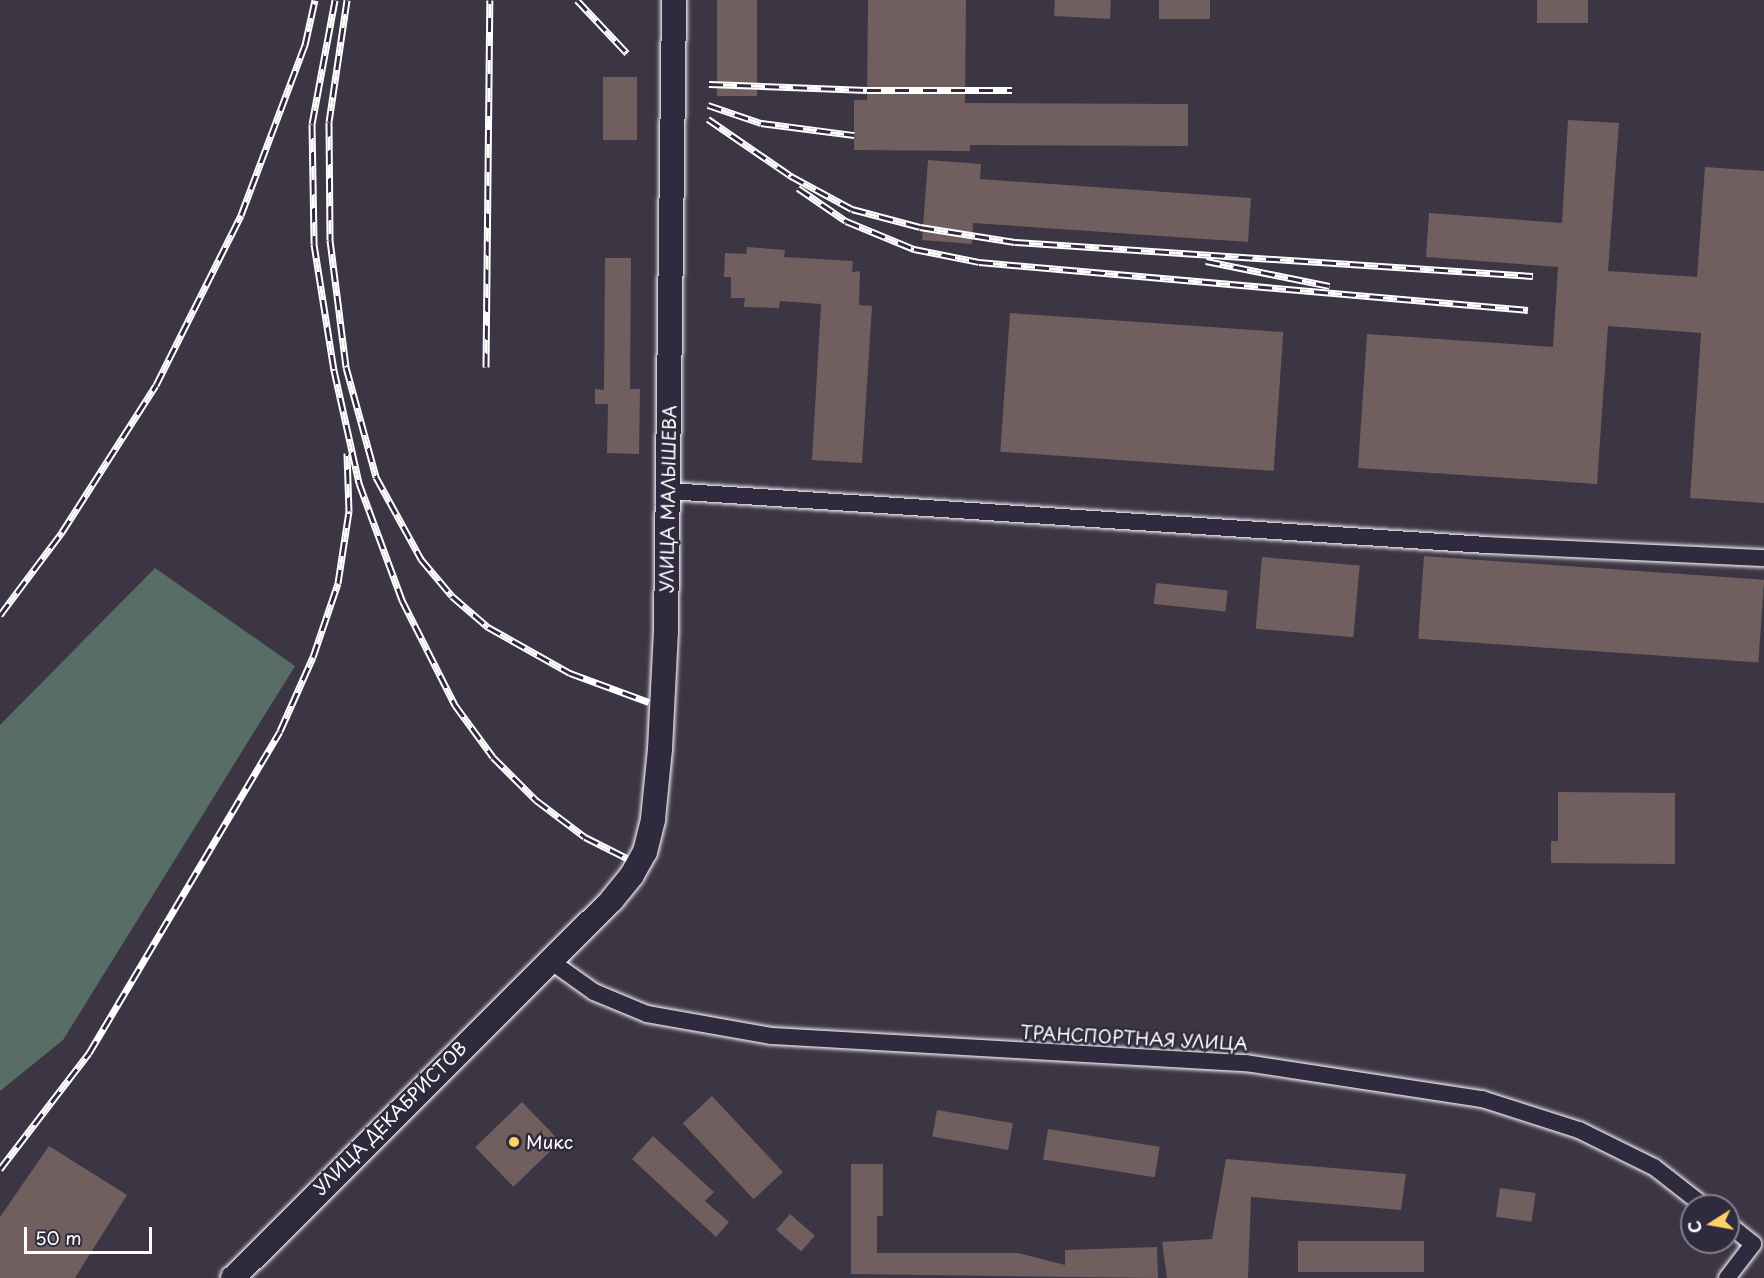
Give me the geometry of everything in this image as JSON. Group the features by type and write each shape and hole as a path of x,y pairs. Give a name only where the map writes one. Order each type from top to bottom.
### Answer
{"main road":[{"name":"УЛИЦА МАЛЫШЕВА","path":"549,960 632,875 645,852 653,819 666,631 674,0"},
{"name":"УЛИЦА ДЕКАБРИСТОВ","path":"233,1278 549,960"}],"street":[{"path":"669,490 1486,544 1764,558"},
{"name":"ТРАНСПОРТНАЯ УЛИЦА","path":"549,960 594,992 647,1014 772,1036 1246,1063 1482,1099 1579,1130 1654,1167 1689,1194"},
{"path":"1727,1278 1753,1244 1740,1234"}],"green space":[{"path":"155,568 295,666 63,1040 0,1091 0,725"}],"building":[{"path":"717,0 757,0 757,96 717,96"},
{"path":"868,0 966,0 965,103 1188,104 1188,146 970,145 970,151 854,150 854,100 867,100"},
{"path":"1055,0 1111,0 1110,19 1054,16"},
{"path":"1159,0 1210,0 1210,19 1159,19"},
{"path":"1537,0 1588,0 1588,23 1537,23"},
{"path":"603,77 637,77 637,140 603,140"},
{"path":"1568,120 1619,123 1608,271 1697,277 1705,167 1764,171 1764,503 1690,498 1701,333 1608,326 1597,484 1358,468 1367,334 1553,347 1558,267 1426,257 1429,213 1562,223"},
{"path":"928,160 981,164 980,179 1251,198 1248,242 973,223 972,244 922,240"},
{"path":"747,247 785,250 784,257 853,261 852,272 860,271 859,305 872,306 862,463 812,460 821,304 780,301 779,308 744,307 745,298 731,298 731,277 724,277 725,253 746,254"},
{"path":"605,258 631,258 630,389 640,389 639,454 607,453 608,404 595,404 595,389 604,390"},
{"path":"1010,313 1283,332 1274,471 1000,452"},
{"path":"1424,556 1764,580 1758,663 1418,639"},
{"path":"1262,557 1360,566 1353,637 1256,629"},
{"path":"1156,583 1228,591 1225,611 1154,604"},
{"path":"1558,792 1675,793 1675,864 1551,863 1551,841 1558,841"},
{"path":"712,1096 783,1172 754,1199 683,1123"},
{"path":"522,1102 560,1142 513,1187 475,1147"},
{"path":"937,1110 1013,1123 1008,1150 932,1137"},
{"path":"1048,1129 1160,1147 1155,1177 1043,1160"},
{"path":"653,1136 714,1192 705,1201 729,1222 716,1237 632,1159"},
{"path":"49,1146 127,1195 75,1278 0,1278 0,1217"},
{"path":"1226,1159 1406,1174 1401,1210 1251,1197 1248,1278 1167,1278 1162,1242 1212,1239"},
{"path":"851,1164 883,1164 883,1216 877,1216 877,1253 1018,1253 1065,1265 1065,1250 1157,1247 1158,1278 851,1274"},
{"path":"1500,1188 1536,1193 1532,1222 1496,1217"},
{"path":"790,1214 815,1236 801,1251 776,1230"},
{"path":"1298,1241 1424,1241 1424,1272 1298,1272"}],"railway":[{"path":"0,615 62,532 156,385 241,215 305,45 315,0"},
{"path":"335,0 312,124 314,244 334,370 359,483 402,600 455,705 493,757 536,800 585,837 627,858"},
{"path":"347,0 329,122 330,240 346,367 376,477 421,559 452,596 488,627 570,673 649,702"},
{"path":"486,367 490,0"},
{"path":"577,0 627,53"},
{"path":"709,84 867,90 1012,90"},
{"path":"708,105 761,123 854,135"},
{"path":"708,119 791,176 852,209 920,227 1015,242 1533,276"},
{"path":"798,188 846,221 914,249 979,262 1528,310"},
{"path":"1206,261 1330,286"},
{"path":"0,1169 89,1053 280,731 313,657 338,583 349,511 347,453"}],"place":[{"name":"Микс","path":"514,1142"}]}
